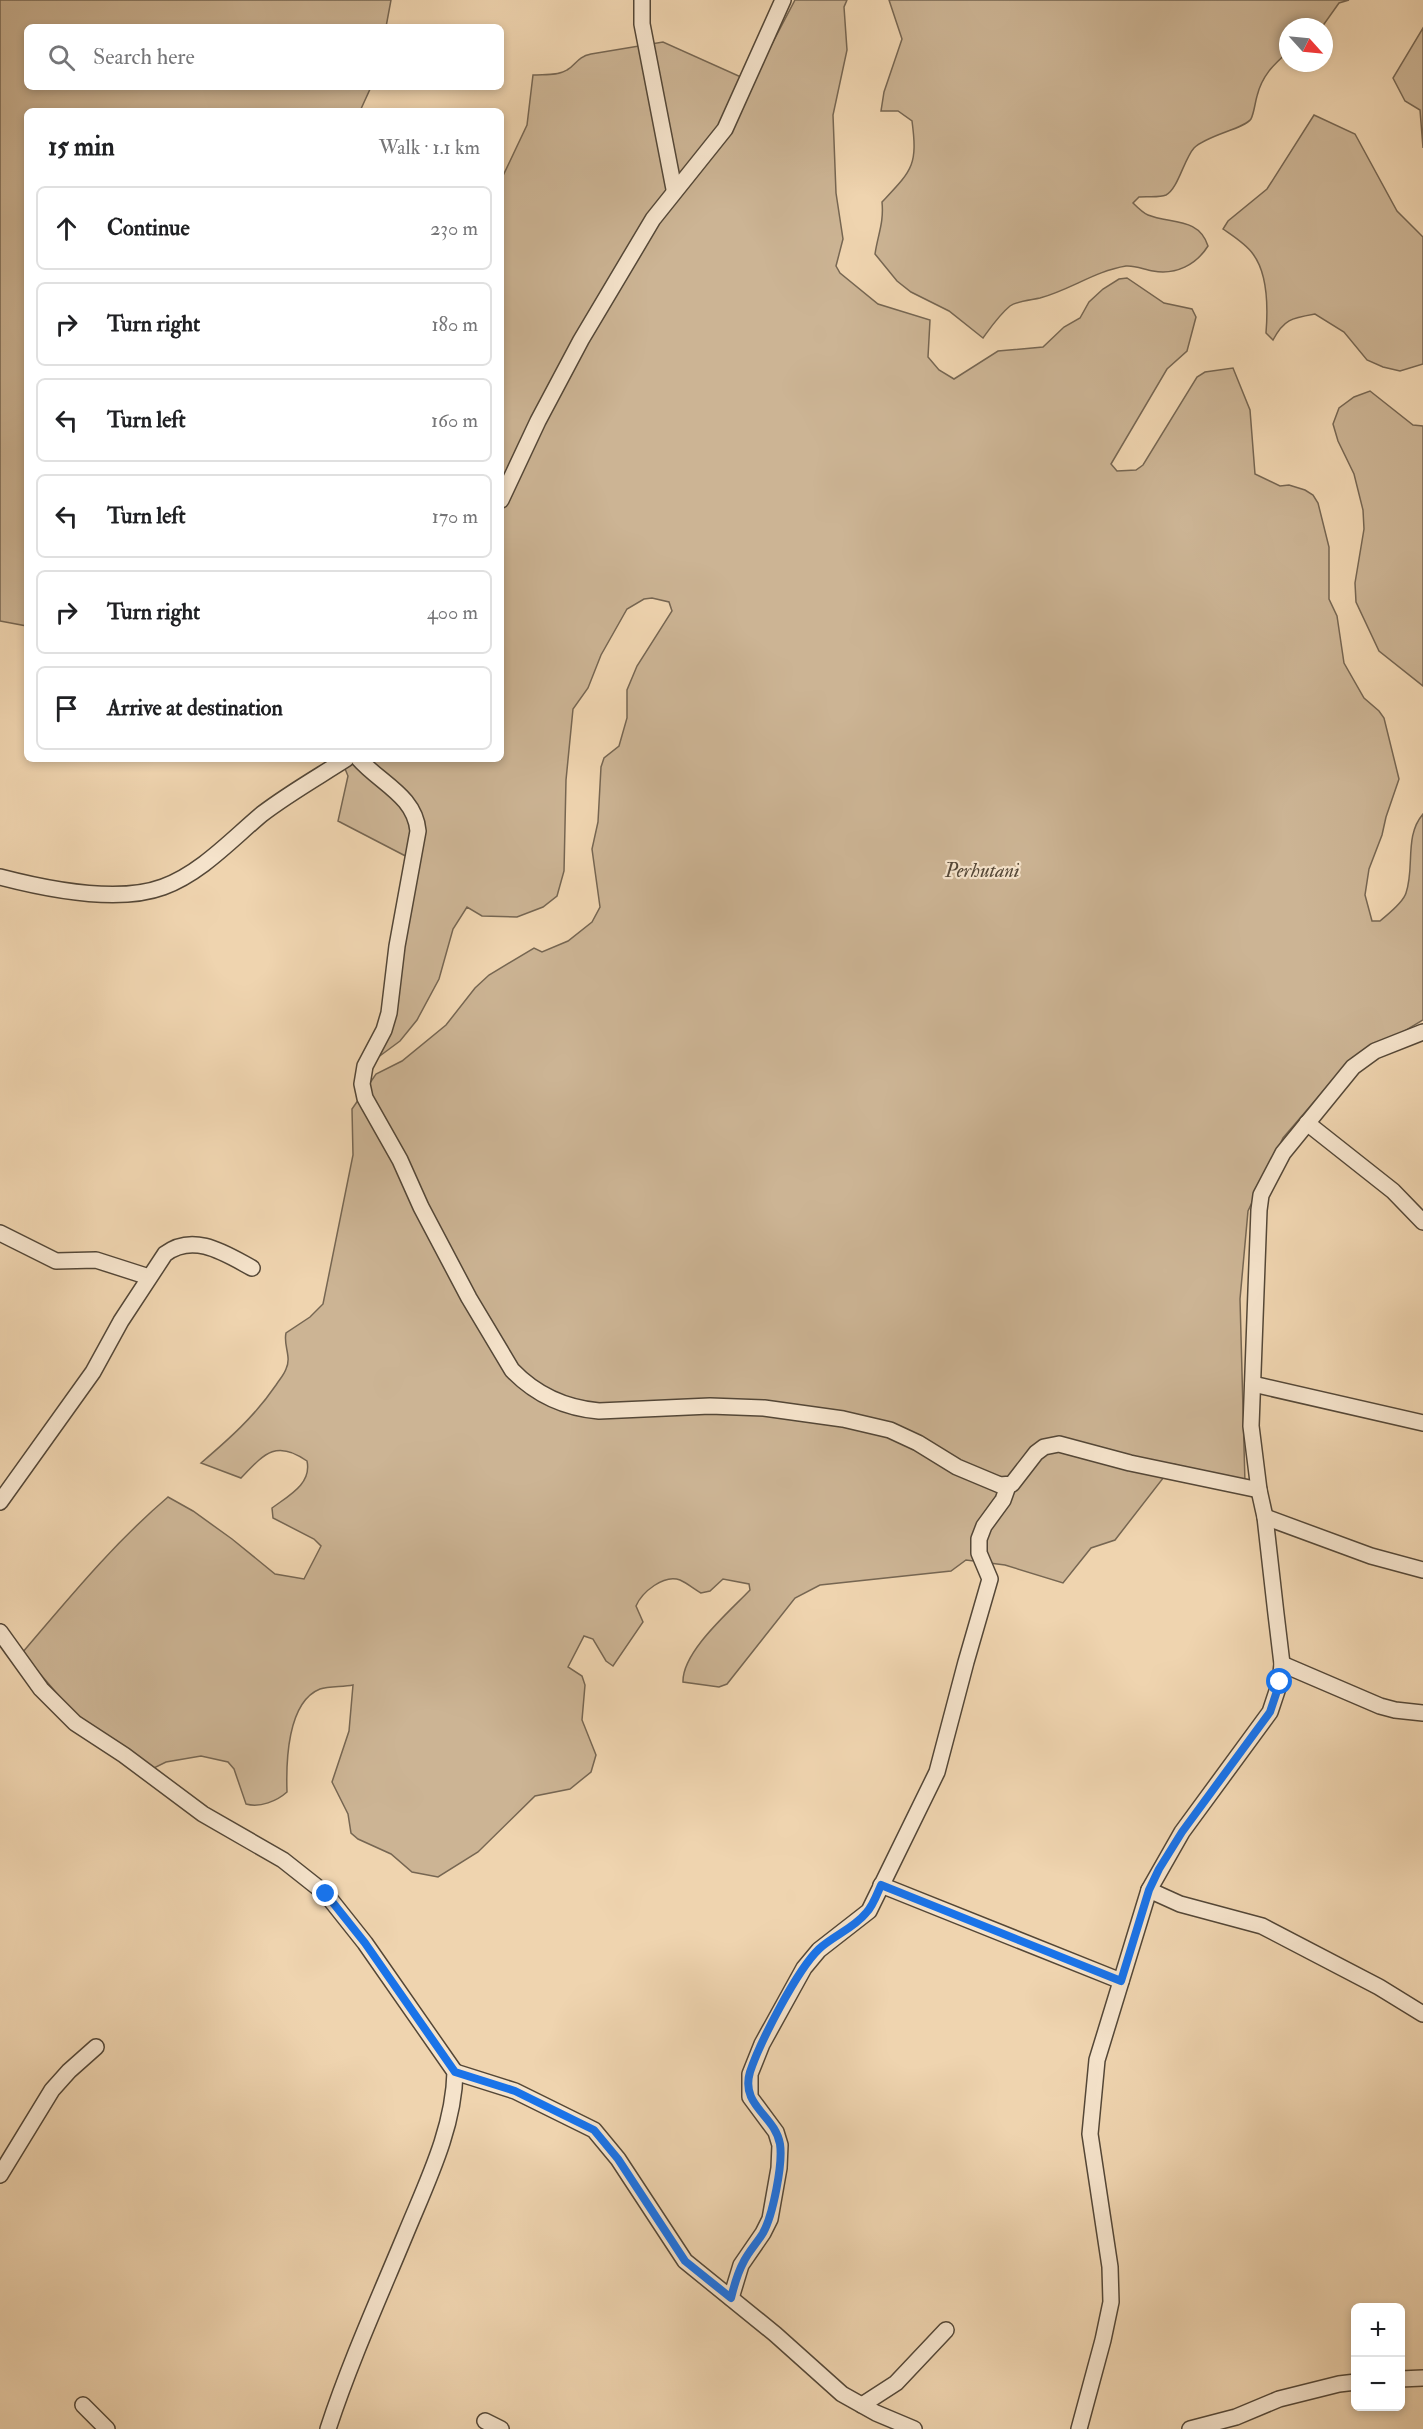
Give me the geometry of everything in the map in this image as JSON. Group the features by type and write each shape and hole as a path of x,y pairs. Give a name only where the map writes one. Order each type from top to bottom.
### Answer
{"street":[{"path":"642,0 642,24 675,189"},
{"path":"504,494 538,421 581,340 653,219 725,129 780,2"},
{"path":"0,877 63,890 103,894 135,893 163,887 193,872 269,809 341,762"},
{"path":"362,762 412,808 417,818 418,831 395,956 389,1013 384,1030 362,1075 365,1098 400,1160 421,1207 468,1298 512,1370 542,1394 582,1409 599,1411 710,1406 764,1408 866,1424 906,1436 957,1467 1008,1486"},
{"path":"1079,2429 1111,2302 1110,2267 1090,2134 1097,2060 1149,1890 1182,1832 1270,1712 1276,1698 1282,1664 1265,1517 1259,1490 1251,1426 1260,1203 1274,1168 1283,1153 1353,1067 1375,1051 1423,1032"},
{"path":"1307,1123 1394,1191 1423,1222"},
{"path":"0,1233 57,1261 96,1260 149,1276"},
{"path":"0,1502 93,1372 149,1276 170,1251 196,1245 213,1247 252,1268"},
{"path":"1253,1384 1423,1423"},
{"path":"731,2298 741,2265 763,2233 770,2218 779,2168 780,2145 776,2132 750,2097 750,2074 762,2044 804,1968 819,1950 864,1916 940,1765 990,1579 979,1553 979,1539 984,1526 1003,1500 1008,1486 1018,1479 1036,1453 1044,1447 1059,1444 1130,1463 1259,1490"},
{"path":"1265,1517 1371,1556 1423,1570"},
{"path":"0,1632 41,1689 75,1723 124,1755 203,1814 283,1860 326,1894 365,1943 455,2072 515,2091 594,2130 618,2159 685,2261 830,2384 862,2405 914,2429"},
{"path":"1282,1664 1380,1706 1423,1713"},
{"path":"881,1885 1121,1981"},
{"path":"1149,1890 1180,1904 1262,1926 1379,1987 1423,2013"},
{"path":"0,2175 52,2090 96,2047"},
{"path":"328,2429 367,2324 440,2149 453,2096 455,2072"},
{"path":"862,2405 896,2383 946,2330"},
{"path":"1405,2379 1423,2378"},
{"path":"1190,2429 1236,2417 1279,2399 1351,2383"},
{"path":"83,2405 107,2429"},
{"path":"485,2421 501,2429"}],"green space":[{"path":"0,0 391,0 387,24 24,24 24,90 370,90 361,108 24,108 24,625 0,621"},
{"name":"Perhutani","path":"795,0 847,0 844,7 847,50 833,115 836,193 843,239 836,266 840,273 878,304 930,320 928,357 939,370 954,379 998,351 1043,347 1064,327 1080,318 1089,302 1103,289 1119,279 1127,278 1164,303 1192,309 1196,317 1187,351 1167,369 1111,464 1117,471 1136,470 1143,465 1197,377 1205,372 1233,368 1250,410 1255,474 1280,486 1289,485 1305,490 1313,495 1318,503 1329,547 1329,599 1337,616 1344,663 1364,698 1384,718 1399,779 1369,869 1365,895 1372,921 1380,921 1402,901 1406,893 1414,832 1423,814 1423,1020 1343,1068 1283,1138 1248,1211 1240,1299 1245,1483 1174,1464 1115,1540 1091,1548 1063,1583 1005,1565 966,1560 951,1571 820,1585 795,1598 727,1684 719,1687 683,1682 685,1670 690,1658 708,1633 750,1590 749,1584 723,1579 710,1591 701,1593 680,1580 661,1582 648,1590 636,1606 643,1622 613,1666 606,1661 593,1639 584,1636 568,1667 582,1676 585,1685 582,1720 596,1755 591,1772 570,1789 535,1796 478,1852 438,1877 412,1872 391,1854 358,1839 351,1833 348,1814 332,1782 349,1731 353,1685 320,1689 309,1696 301,1706 291,1734 288,1750 287,1792 268,1803 251,1805 246,1804 234,1769 228,1762 201,1756 166,1762 148,1771 85,1726 22,1653 110,1553 168,1497 193,1511 232,1539 275,1574 304,1579 321,1546 314,1539 273,1518 272,1508 302,1483 308,1469 307,1461 287,1451 271,1452 241,1478 201,1463 241,1427 268,1396 288,1364 286,1333 310,1317 323,1304 353,1155 352,1109 376,1074 402,1061 446,1025 475,988 489,975 534,948 542,952 568,941 592,922 600,907 592,849 598,822 601,767 604,758 619,746 627,718 627,690 637,666 672,611 669,602 652,598 644,599 627,609 601,655 588,688 573,709 566,780 564,871 557,896 543,907 517,917 482,916 467,907 453,929 439,979 417,1020 400,1041 373,1061 419,863 338,821 348,776 342,762 504,762 504,174 527,125 533,75 563,72 583,57 591,54 663,42 752,82"},
{"path":"889,0 1349,0 1339,3 1328,18 1279,18 1279,60 1262,83 1251,119 1241,126 1207,139 1194,148 1174,187 1166,195 1139,197 1133,203 1148,215 1183,223 1198,230 1208,246 1198,258 1185,267 1170,271 1161,272 1129,266 1115,268 1051,295 1016,303 1002,313 983,338 949,311 911,292 897,281 875,254 882,202 906,174 913,158 912,121 898,111 881,111 884,92 902,39"},
{"path":"1423,28 1423,148 1420,110 1405,101 1393,78"},
{"path":"1314,115 1355,134 1397,211 1423,237 1423,364 1400,371 1367,360 1344,332 1315,314 1300,317 1285,324 1273,340 1266,333 1266,292 1262,271 1247,247 1223,229 1228,221 1267,189"},
{"path":"1370,391 1413,425 1423,426 1423,686 1379,651 1356,602 1355,583 1364,529 1363,510 1354,474 1338,441 1333,424 1339,408 1354,397"}],"route":[{"path":"326,1894 365,1943 455,2072 515,2091 594,2130 618,2159 685,2261 731,2298 741,2265 763,2233 770,2218 779,2168 780,2145 776,2132 750,2097 750,2074 762,2044 784,2002 804,1968 819,1950 864,1916 881,1885 1121,1981 1149,1890 1159,1869 1182,1832 1270,1712 1280,1682"}]}
